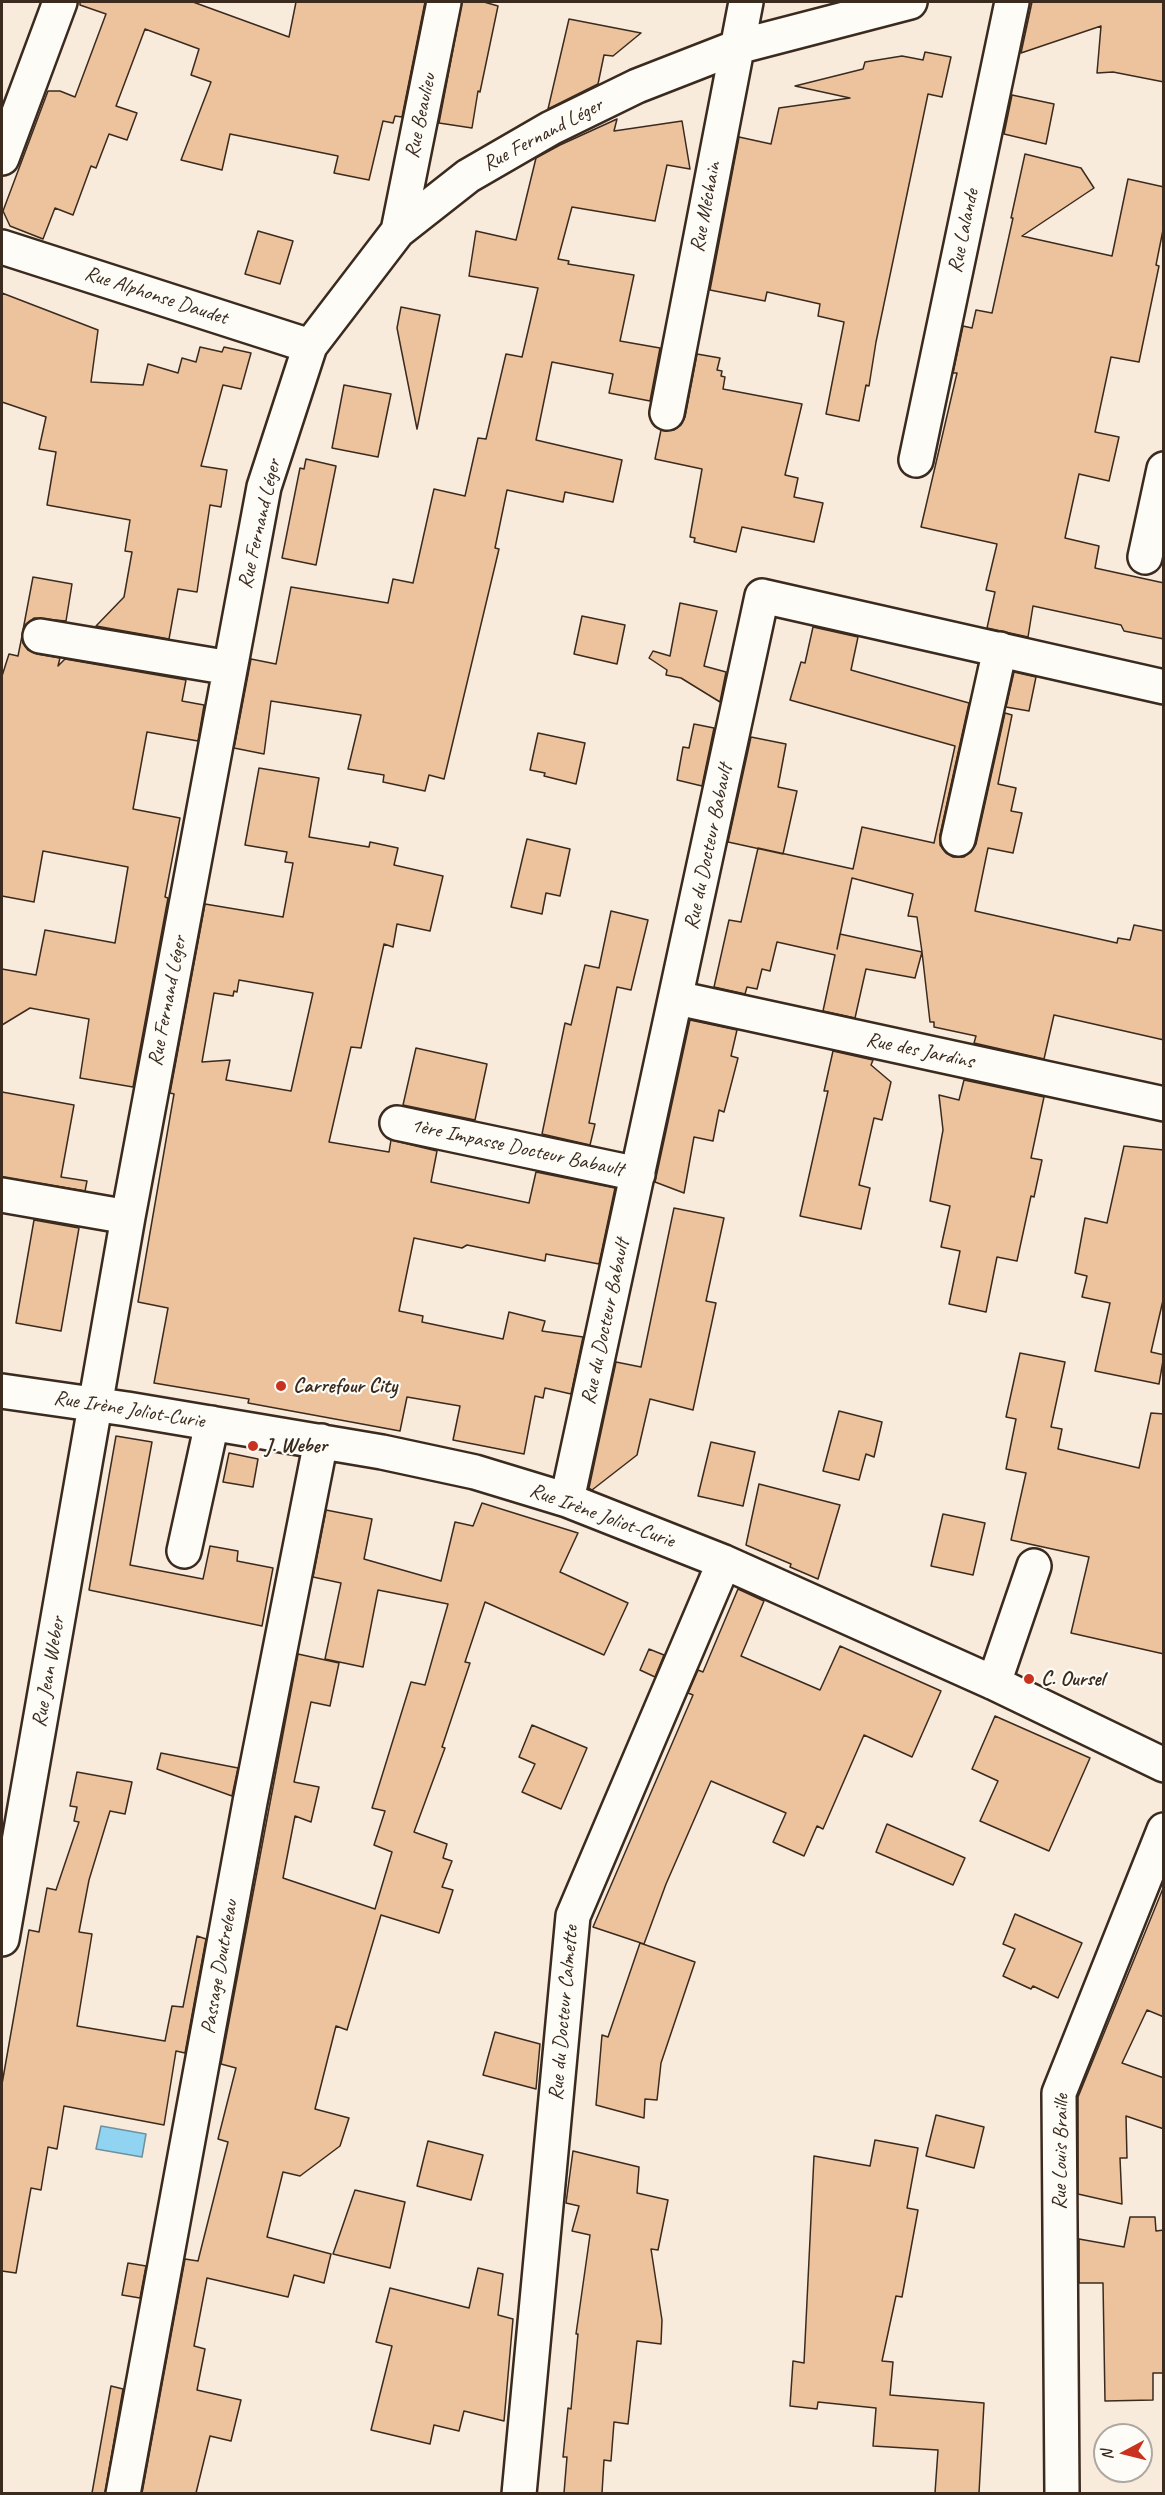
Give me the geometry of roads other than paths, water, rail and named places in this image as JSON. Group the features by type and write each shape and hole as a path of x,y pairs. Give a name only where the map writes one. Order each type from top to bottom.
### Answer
{"street":[{"path":"2,158 60,2"},
{"name":"Rue Beaulieu","path":"398,231 444,2"},
{"name":"Rue Méchain","path":"667,412 746,2"},
{"name":"Rue Fernand Léger","path":"96,1405 128,1217 264,487 310,346 398,231 468,176 551,128 638,86 737,47 910,2"},
{"name":"Rue Lalande","path":"916,460 1012,2"},
{"name":"Rue Alphonse Daudet","path":"2,247 310,346"},
{"path":"1145,557 1164,469"},
{"name":"Rue du Docteur Babault","path":"567,1500 762,596 1164,687"},
{"path":"40,636 230,668"},
{"path":"958,839 1000,649"},
{"name":"Rue des Jardins","path":"677,998 1164,1104"},
{"name":"1ère Impasse Docteur Babault","path":"397,1123 638,1174"},
{"path":"2,1196 128,1217"},
{"name":"Rue Irène Joliot-Curie","path":"2,1391 382,1452 474,1472 567,1500 724,1562 994,1683 1164,1765"},
{"name":"Rue Jean Weber","path":"2,1939 96,1405"},
{"path":"184,1551 212,1423"},
{"name":"Passage Doutreleau","path":"123,2493 250,1802 321,1441"},
{"name":"Rue du Docteur Calmette","path":"519,2493 573,1916 724,1562"},
{"path":"994,1683 1034,1566"},
{"name":"Rue Louis Braille","path":"1062,2493 1059,2093 1164,1830"}],"water":[{"path":"101,2126 146,2134 142,2157 96,2149"}],"place":[{"name":"Carrefour City","path":"281,1386"},
{"name":"J. Weber","path":"253,1446"},
{"name":"C. Oursel","path":"1029,1679"}]}
